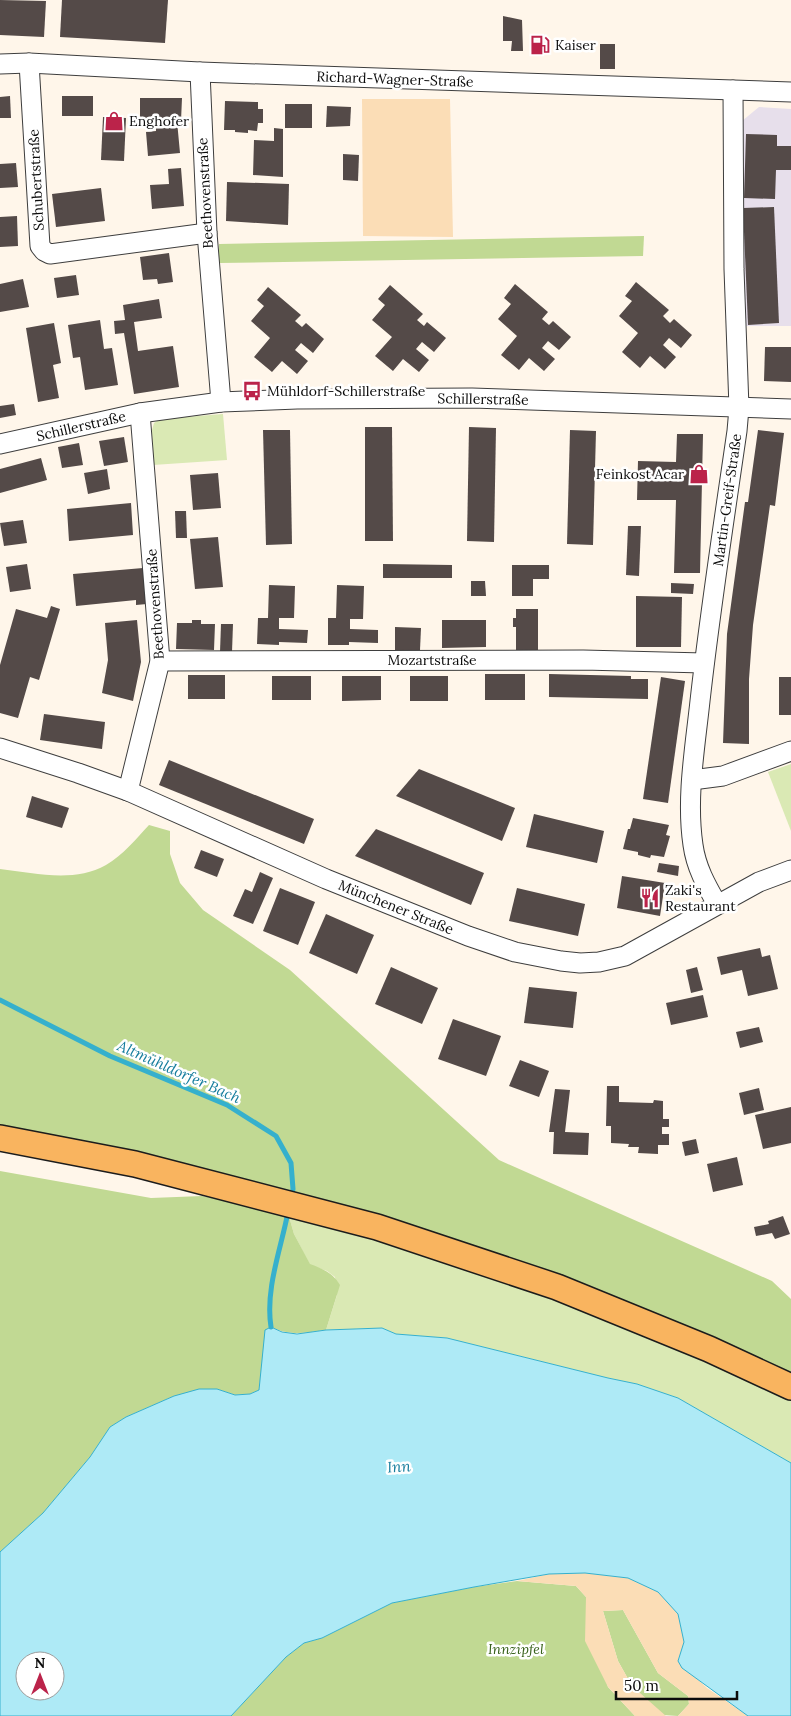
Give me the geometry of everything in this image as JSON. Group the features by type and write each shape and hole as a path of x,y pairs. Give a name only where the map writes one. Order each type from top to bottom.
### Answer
{"main road":[{"path":"0,1138 135,1164 377,1227 557,1287 709,1349 791,1387"}],"street":[{"name":"Richard-Wagner-Straße","path":"0,64 29,63 200,72 791,92"},
{"name":"Schubertstraße","path":"29,63 40,246 44,251 50,254 207,233"},
{"name":"Beethovenstraße","path":"200,72 207,233 221,402"},
{"name":"Martin-Greif-Straße","path":"717,904 700,873 693,846 691,815 692,780 704,663 739,408 734,269 733,90"},
{"name":"Schillerstraße","path":"0,444 140,413 221,402 297,399 472,398 791,409"},
{"name":"Beethovenstraße","path":"128,792 160,661 140,413"},
{"name":"Mozartstraße","path":"160,661 583,660 704,663"},
{"name":"Münchener Straße","path":"0,748 78,773 128,792 342,885 468,936 515,952 561,961 580,963 600,962 625,956 759,882 791,870"},
{"path":"692,780 723,776 791,751"}],"shaded area":[{"path":"759,107 791,109 791,326 743,326 742,121"}],"green space":[{"path":"644,236 643,256 219,263 219,244"},
{"path":"223,414 227,460 153,465 152,430 154,423 160,419"},
{"path":"791,764 791,831 768,772"},
{"path":"149,825 170,831 170,854 180,883 203,910 290,970 499,1160 772,1281 791,1299 791,1376 559,1278 0,1126 0,869 54,875 81,874 94,871 118,856"},
{"path":"0,1171 151,1198 202,1196 288,1213 294,1234 310,1264 331,1274 340,1285 326,1330 291,1333 271,1327 262,1363 259,1390 250,1394 235,1395 217,1389 174,1396 126,1417 110,1427 90,1457 43,1513 0,1552"},
{"path":"288,1213 351,1231 509,1283 603,1317 680,1348 791,1399 791,1463 678,1398 637,1384 447,1338 396,1334 382,1328 326,1330 337,1295 335,1277 327,1271 310,1265 294,1234"},
{"name":"Innzipfel","path":"517,1581 576,1586 586,1597 587,1614 608,1687 635,1716 231,1716 286,1657 304,1643 322,1638 392,1603 474,1587"},
{"path":"623,1610 658,1673 688,1696 689,1704 678,1716 663,1715 632,1686 618,1661 603,1611"}],"sand":[{"path":"362,99 450,99 453,237 363,236"},
{"path":"585,1573 628,1578 658,1592 678,1614 684,1642 678,1661 707,1688 748,1716 678,1716 689,1704 688,1696 658,1673 623,1610 603,1611 618,1661 632,1686 666,1716 635,1716 608,1687 585,1641 586,1597 576,1586 517,1581 549,1574"}],"water":[{"name":"Inn","path":"271,1327 282,1332 297,1334 326,1330 382,1328 396,1334 447,1338 637,1384 678,1398 791,1463 791,1716 748,1716 682,1668 678,1661 684,1642 678,1614 658,1592 628,1578 585,1573 549,1574 392,1603 322,1638 304,1643 286,1657 231,1716 0,1716 0,1552 43,1513 90,1457 110,1427 126,1417 174,1396 199,1389 217,1389 235,1395 250,1394 259,1390 265,1330"}],"building":[{"path":"0,0 46,1 44,37 0,35"},
{"path":"62,0 168,0 165,43 60,37"},
{"path":"503,16 522,20 523,51 511,51 512,41 503,41"},
{"path":"600,44 615,44 615,69 600,69"},
{"path":"10,96 11,118 0,118 0,97"},
{"path":"62,96 93,96 93,116 62,116"},
{"path":"140,98 182,98 181,121 177,121 180,153 148,156 146,132 156,131 156,121 140,121"},
{"path":"225,101 258,102 258,109 263,109 263,123 258,123 257,131 248,130 248,133 224,130"},
{"path":"285,104 312,104 312,128 285,128"},
{"path":"327,106 351,107 350,126 326,127"},
{"path":"103,117 126,118 124,161 101,160"},
{"path":"274,128 283,129 283,177 253,175 254,140 274,141"},
{"path":"746,134 777,135 777,146 791,146 791,170 776,170 775,199 744,198"},
{"path":"343,154 359,155 358,181 343,180"},
{"path":"16,163 18,187 0,188 0,164"},
{"path":"181,168 184,206 152,209 150,185 169,184 168,169"},
{"path":"227,182 289,184 288,225 226,221"},
{"path":"101,188 105,221 56,227 52,194"},
{"path":"774,207 779,323 748,325 743,208"},
{"path":"17,216 18,246 0,247 0,217"},
{"path":"169,253 173,282 158,284 157,279 143,280 140,257"},
{"path":"76,275 79,295 57,298 54,278"},
{"path":"23,279 29,307 0,312 0,284"},
{"path":"636,282 669,310 663,316 670,323 674,319 692,335 681,348 669,338 663,345 676,357 665,369 650,356 640,368 622,352 638,333 619,316 632,301 625,296"},
{"path":"515,284 548,312 542,319 549,325 553,321 571,337 559,350 548,341 542,348 555,359 544,371 529,358 519,370 501,355 517,336 498,319 511,304 504,298"},
{"path":"390,285 423,314 417,320 424,326 427,322 446,338 434,352 422,342 416,349 429,360 419,372 403,359 393,371 375,356 392,337 372,320 385,305 378,299"},
{"path":"268,287 301,315 295,321 302,327 306,323 324,339 313,353 301,343 295,350 308,361 297,374 282,361 272,372 254,357 270,338 251,321 264,306 257,300"},
{"path":"159,299 162,318 134,322 138,351 173,346 179,387 134,394 124,333 115,334 114,321 125,320 123,305"},
{"path":"100,320 104,349 112,348 118,385 85,390 80,357 73,358 68,325"},
{"path":"54,323 61,363 53,365 59,398 38,402 26,328"},
{"path":"765,347 791,347 791,382 764,381"},
{"path":"14,404 16,415 0,418 0,406"},
{"path":"365,427 392,427 393,541 365,541"},
{"path":"469,427 496,428 494,542 467,541"},
{"path":"263,430 290,430 292,544 266,545"},
{"path":"570,430 596,431 593,545 567,544"},
{"path":"758,430 784,433 775,506 770,505 753,625 749,679 749,744 723,743 727,634 745,502 748,502"},
{"path":"677,434 703,434 700,573 674,573 676,500 637,500 638,461 676,462"},
{"path":"124,437 128,462 104,466 99,441"},
{"path":"79,443 83,465 62,468 58,447"},
{"path":"41,458 47,480 0,493 0,469"},
{"path":"107,469 110,489 88,494 84,473"},
{"path":"218,473 221,508 193,510 190,475"},
{"path":"131,503 133,535 69,541 67,509"},
{"path":"175,511 186,511 187,538 176,538"},
{"path":"23,520 27,543 4,546 0,523"},
{"path":"628,526 641,526 639,576 626,575"},
{"path":"218,537 223,587 195,589 190,539"},
{"path":"27,564 31,589 10,592 6,567"},
{"path":"383,564 452,565 452,578 383,578"},
{"path":"512,565 549,565 549,579 533,579 533,596 512,596"},
{"path":"143,568 147,604 136,605 136,600 76,606 73,574"},
{"path":"471,581 485,581 486,596 471,596"},
{"path":"671,583 694,584 693,594 671,593"},
{"path":"269,585 295,586 294,618 279,618 279,629 308,630 307,643 279,642 279,645 257,644 258,618 268,618"},
{"path":"337,585 364,586 363,619 350,619 350,629 378,630 378,643 349,642 349,645 328,645 328,618 336,618"},
{"path":"636,596 682,597 681,647 636,647"},
{"path":"51,606 60,609 39,680 30,677 18,718 0,713 0,665 16,609 47,618"},
{"path":"516,609 538,609 538,651 516,651 516,627 513,627 513,618 516,618"},
{"path":"137,620 141,662 133,701 102,693 108,660 105,623"},
{"path":"192,620 201,620 201,624 215,624 214,650 176,649 177,623 192,623"},
{"path":"442,620 486,620 486,647 442,648"},
{"path":"221,624 233,624 232,652 220,652"},
{"path":"395,627 421,628 420,650 395,650"},
{"path":"485,674 525,674 525,700 485,700"},
{"path":"549,674 631,676 631,679 648,679 648,699 549,697"},
{"path":"188,675 225,675 225,699 188,699"},
{"path":"272,676 311,676 311,700 272,700"},
{"path":"342,676 381,676 381,700 342,701"},
{"path":"410,676 448,676 448,701 410,701"},
{"path":"661,677 685,681 668,803 643,799"},
{"path":"779,677 791,677 791,715 779,715"},
{"path":"44,714 105,722 102,749 40,740"},
{"path":"169,760 314,819 304,844 159,785"},
{"path":"419,769 515,808 502,841 396,796"},
{"path":"32,796 69,808 62,828 26,817"},
{"path":"534,814 604,831 597,863 526,847"},
{"path":"633,818 669,825 666,835 670,836 664,857 651,855 650,858 638,855 638,852 623,849"},
{"path":"376,829 484,873 471,905 355,856"},
{"path":"201,850 224,859 217,877 194,868"},
{"path":"659,863 679,866 678,876 657,872"},
{"path":"260,872 273,878 253,924 233,916 245,889 252,892"},
{"path":"622,876 665,883 660,916 617,908"},
{"path":"280,888 315,902 298,945 263,931"},
{"path":"517,888 585,904 578,936 509,921"},
{"path":"326,914 374,935 357,974 309,953"},
{"path":"760,948 762,957 770,955 778,989 748,996 742,970 721,975 717,957"},
{"path":"391,967 438,988 422,1024 375,1004"},
{"path":"697,967 703,990 691,993 686,970"},
{"path":"529,987 577,992 573,1028 524,1023"},
{"path":"703,995 708,1017 671,1025 666,1003"},
{"path":"453,1019 501,1036 486,1076 438,1059"},
{"path":"759,1027 763,1042 740,1048 736,1032"},
{"path":"520,1060 549,1071 539,1097 509,1086"},
{"path":"607,1086 619,1086 619,1102 653,1103 654,1100 663,1101 663,1119 669,1119 669,1127 662,1127 662,1134 669,1134 669,1145 658,1145 658,1154 638,1153 639,1147 628,1147 629,1144 611,1143 611,1126 606,1126"},
{"path":"759,1088 764,1110 744,1115 739,1093"},
{"path":"555,1089 570,1090 565,1132 589,1133 588,1155 553,1154 554,1132 549,1132"},
{"path":"791,1107 791,1143 763,1149 755,1115"},
{"path":"696,1139 699,1153 685,1156 682,1142"},
{"path":"737,1157 743,1185 713,1192 707,1164"},
{"path":"783,1216 790,1234 775,1239 772,1233 756,1236 754,1227 769,1224 768,1221"}],"waterway":[{"name":"Altmühldorfer Bach","path":"0,1000 110,1056 227,1105 276,1136 291,1163 293,1189 291,1199"},
{"name":"Altmühldorfer Bach","path":"271,1327 270,1298 272,1284 288,1212"}],"place":[{"name":"Kaiser","path":"540,45"},
{"name":"Enghofer","path":"114,121"},
{"name":"Mühldorf-Schillerstraße","path":"252,391"},
{"name":"Feinkost Acar","path":"699,474"},
{"name":"Zaki's Restaurant","path":"650,898"}]}
